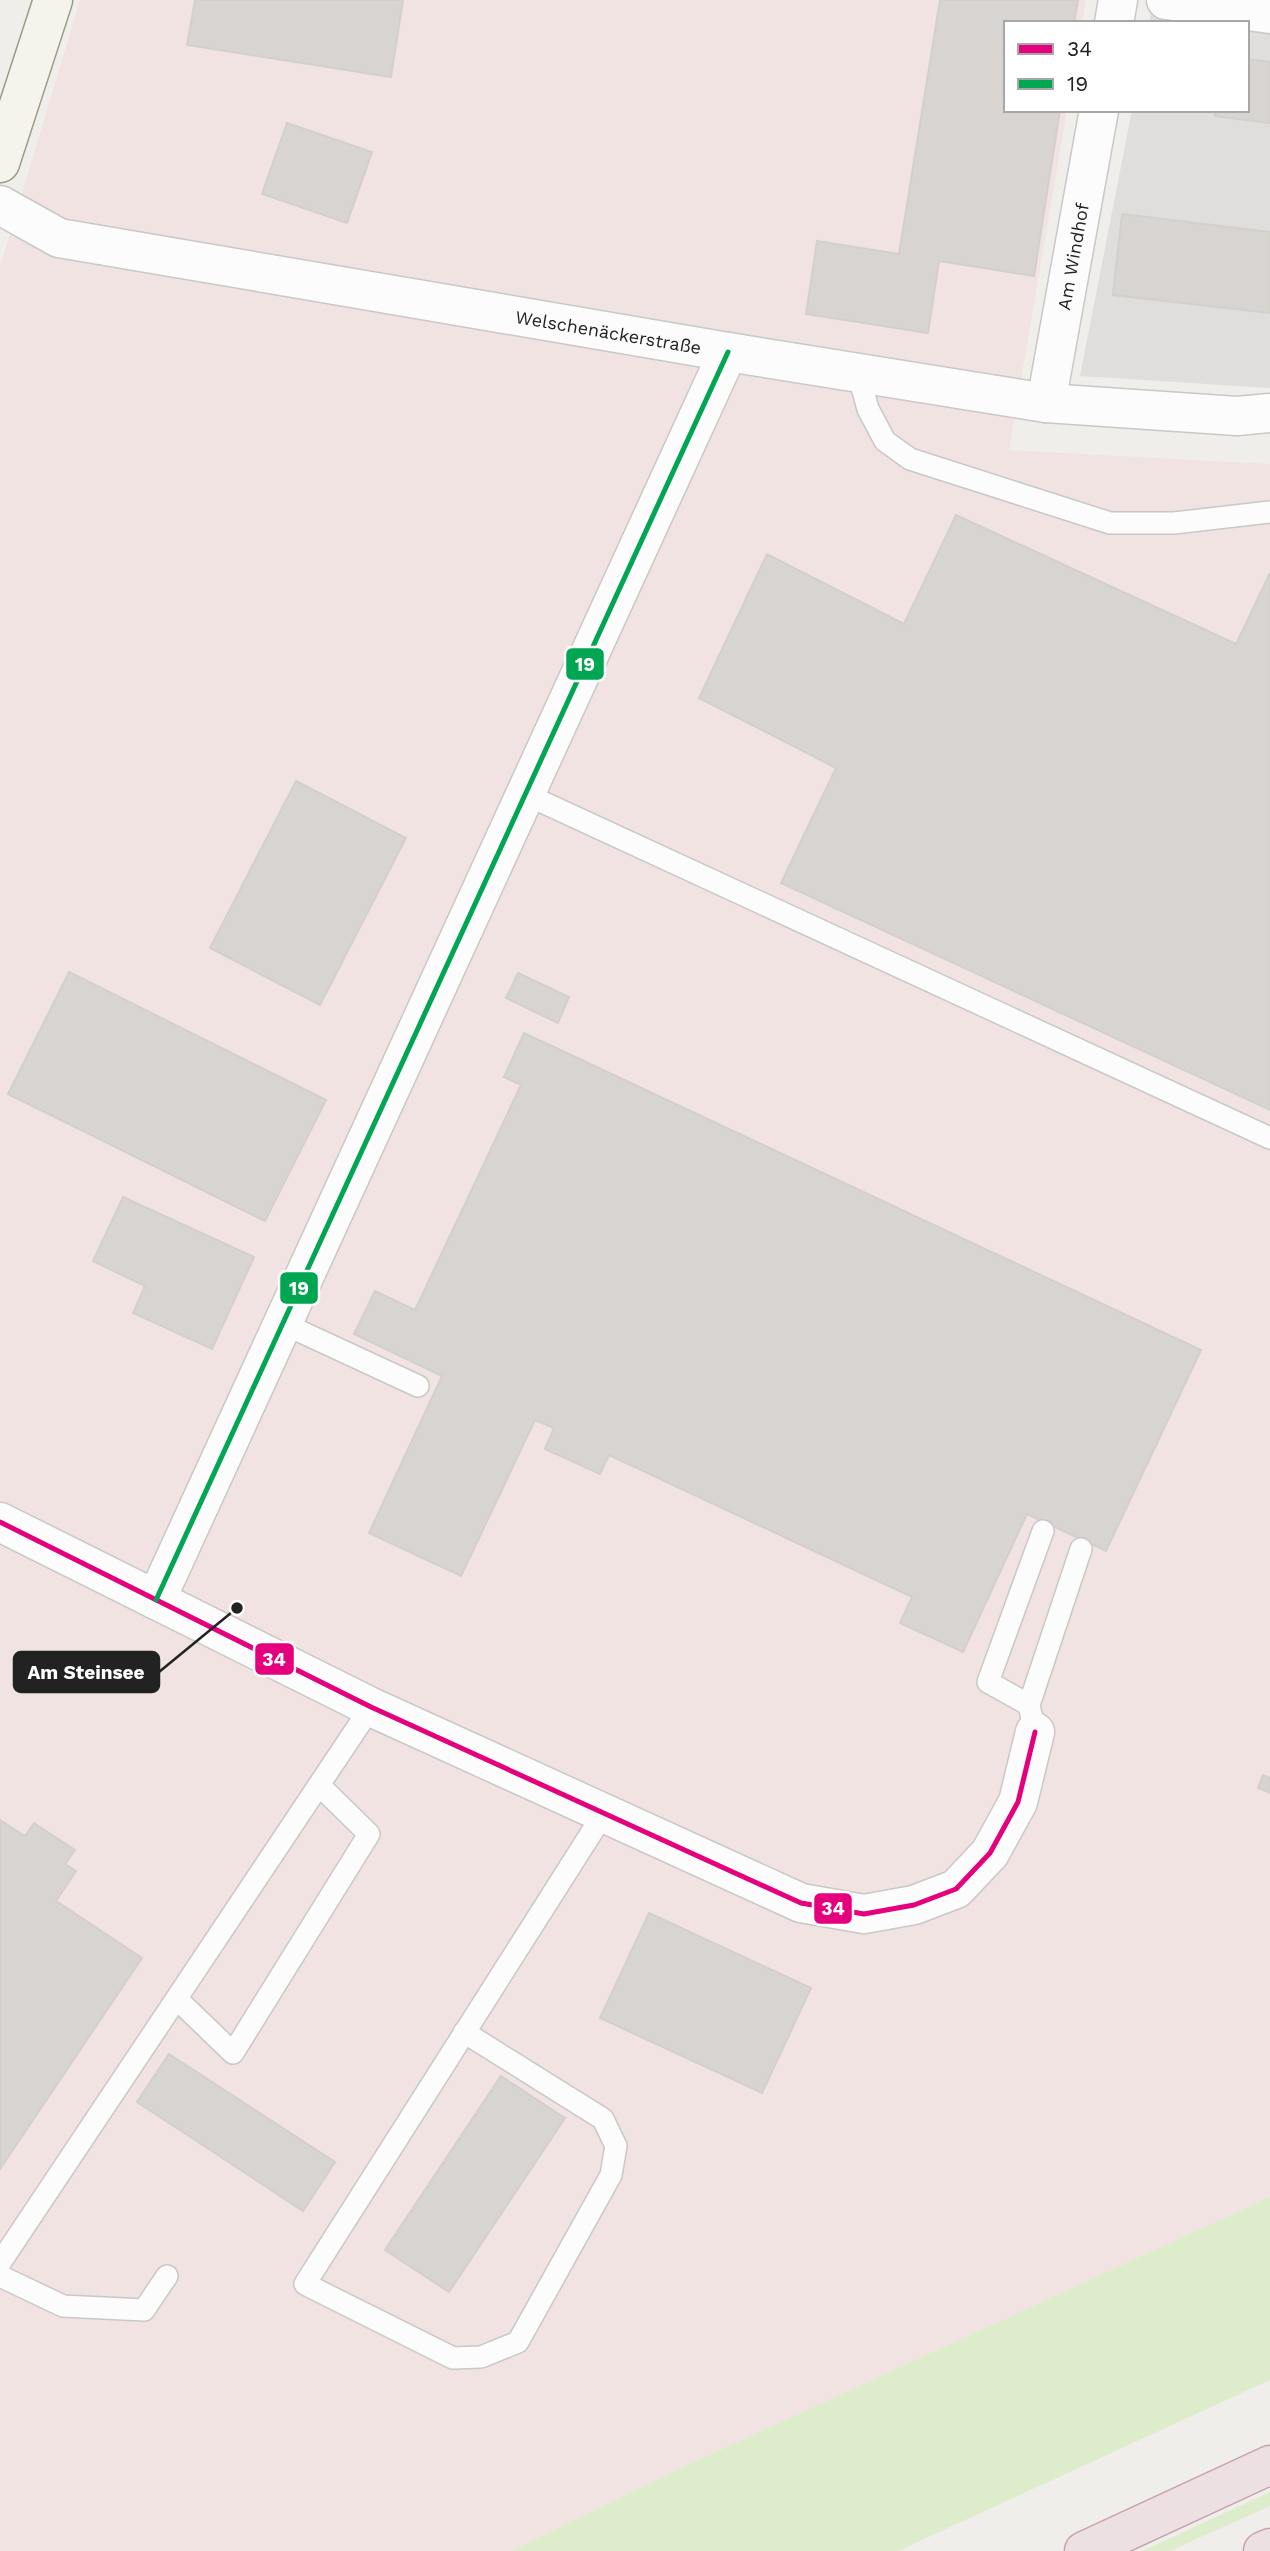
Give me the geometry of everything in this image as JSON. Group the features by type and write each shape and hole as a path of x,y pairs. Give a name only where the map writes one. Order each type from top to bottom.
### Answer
{"highway":[{"path":"1235,2482 1270,2450"},
{"path":"1084,2551 1270,2465"},
{"path":"1263,2551 1270,2548"}],"street":[{"path":"0,163 53,0"},
{"path":"1114,21 1118,0"},
{"path":"1166,0 1270,14"},
{"name":"Am Windhof","path":"1046,402 1099,112"},
{"name":"Welschenäckerstraße","path":"0,205 59,238 728,352 1046,402 1237,416 1270,413"},
{"path":"156,1600 728,352"},
{"path":"0,1522 371,1707 801,1903 864,1914 914,1905 956,1889 990,1853 1018,1802 1032,1719"}],"lane":[{"path":"858,373 867,409 885,441 910,459 1110,523 1174,523 1270,512"},
{"path":"525,794 1270,1138"},
{"path":"282,1323 418,1386"},
{"path":"1043,1531 988,1682 1032,1719 1081,1549"},
{"path":"0,2263 371,1707"},
{"path":"177,1999 233,2053 369,1834 319,1785"},
{"path":"464,2032 603,2119 616,2146 611,2175 519,2342 481,2357 453,2358 304,2284 464,2032 604,1813"},
{"path":"0,2276 63,2306 144,2310 167,2276"}],"shaded area":[{"path":"80,0 1086,0 1082,21 1004,21 1004,112 1067,112 1009,450 1270,464 1270,2197 683,2467 511,2551 0,2551 0,267"},
{"path":"1153,0 1270,0 1270,388 1080,376 1132,112 1249,112 1249,21 1149,21"}],"green space":[{"path":"1270,2197 1270,2380 898,2551 511,2551 683,2467"},
{"path":"1270,2492 1270,2506 1170,2551 1142,2551"}],"building":[{"path":"195,0 403,0 391,77 187,45"},
{"path":"940,0 1078,0 1074,21 1004,21 1004,112 1060,112 1034,276 939,261 928,333 806,314 817,241 899,254"},
{"path":"1249,59 1270,62 1270,123 1215,116 1215,112 1249,112"},
{"path":"287,123 372,152 347,223 262,194"},
{"path":"1122,214 1270,232 1270,313 1113,295"},
{"path":"956,515 1236,644 1270,573 1270,1110 781,883 836,768 699,698 767,554 904,624"},
{"path":"296,781 406,838 320,1005 210,948"},
{"path":"69,972 326,1100 265,1221 8,1094"},
{"path":"518,973 569,997 558,1023 506,998"},
{"path":"524,1033 1201,1350 1106,1551 1027,1514 963,1652 900,1623 912,1597 609,1455 600,1474 545,1449 554,1428 535,1420 461,1576 369,1533 442,1376 354,1334 375,1291 415,1310 521,1085 504,1077"},
{"path":"123,1197 254,1257 212,1349 133,1313 145,1286 93,1261"},
{"path":"1263,1775 1270,1778 1270,1793 1258,1788"},
{"path":"0,1820 25,1836 34,1823 75,1850 65,1864 76,1871 56,1901 142,1958 0,2169"},
{"path":"649,1913 811,1988 762,2093 600,2018"},
{"path":"169,2054 335,2162 303,2211 137,2102"},
{"path":"501,2076 565,2118 449,2292 385,2250"}],"transit line":[{"name":"19","path":"156,1600 728,352"},
{"name":"34","path":"0,1522 371,1707 801,1903 864,1914 914,1905 956,1889 990,1853 1018,1802 1035,1732"}],"place":[{"name":"Am Steinsee","path":"237,1608"}]}
